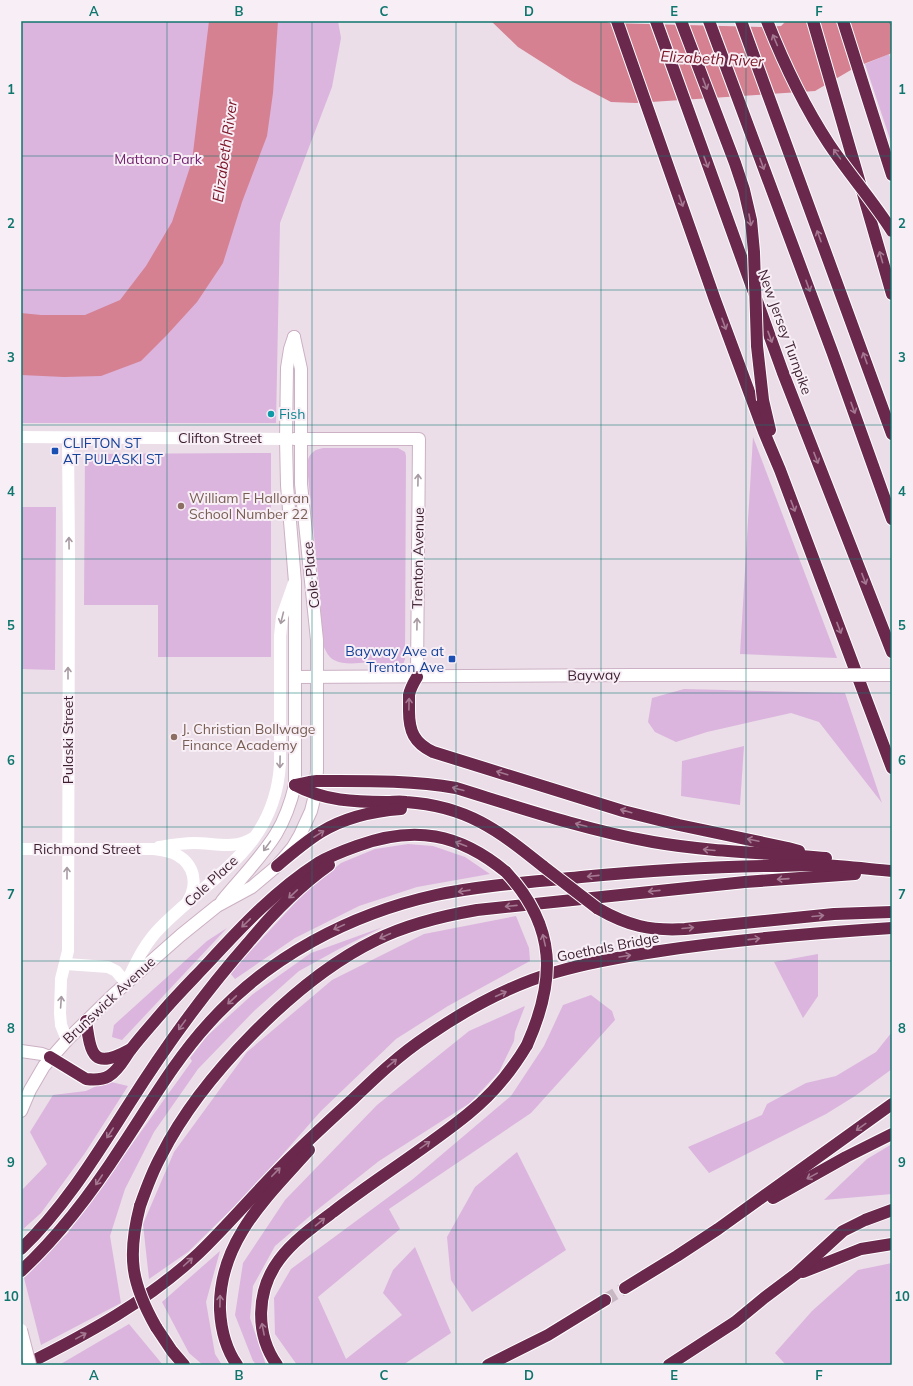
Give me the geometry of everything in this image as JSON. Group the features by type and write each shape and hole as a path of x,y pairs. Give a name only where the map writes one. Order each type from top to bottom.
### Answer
{"highway":[{"path":"617,21 655,125 715,300 892,768"},
{"name":"New Jersey Turnpike","path":"656,21 783,373 892,652"},
{"path":"681,21 735,163 744,190 751,220 754,252 757,346 763,400 780,470"},
{"path":"709,21 833,354 892,519"},
{"path":"741,21 892,434"},
{"path":"768,21 790,75 810,112 830,145 892,231"},
{"path":"813,21 892,294"},
{"path":"843,21 892,175"},
{"path":"416,677 409,694 410,726 420,744 433,752 623,811 679,825 788,848 820,866"},
{"path":"295,786 317,781 400,783 445,786 556,818 646,841 820,866 892,871"},
{"path":"295,786 315,795 344,800 406,802 457,811 476,818 504,836 598,908 616,919 649,928 685,929 834,914 892,912"},
{"path":"277,866 322,832 348,820 388,810 434,806"},
{"path":"50,1057 80,1076 91,1080 97,1080 113,1073 122,1063 130,1050 175,998 235,933 263,907 293,881 318,863 331,856 383,837 410,834 435,836 468,847 489,858 506,872 520,888 542,931 547,958 547,978 543,1003 539,1018 527,1046 504,1079 477,1107 325,1218 293,1245 279,1260 269,1277 262,1297 261,1308 262,1330 269,1350 277,1365"},
{"path":"21,1250 48,1221 76,1185 158,1059 194,1008 222,973 267,920 294,893 323,870 358,846"},
{"path":"184,1365 172,1351 156,1327 142,1301 132,1257 134,1229 140,1206 153,1172 170,1139 210,1082 263,1024 298,993 339,962 376,940 414,924 436,918 477,910 746,882 820,866"},
{"path":"21,1270 57,1234 82,1204 123,1146 162,1082 210,1020 265,972 296,951 329,932 361,918 400,904 436,895 471,889 632,872 687,868 820,866 892,871"},
{"name":"Goethals Bridge","path":"363,1090 382,1071 408,1050 454,1019 494,997 555,972 614,958 686,947 838,931 892,928"},
{"path":"86,1021 91,1048 95,1056 99,1058 112,1059 130,1050"},
{"path":"25,1365 116,1316 182,1268 213,1239 283,1165 363,1090"},
{"path":"237,1365 227,1346 222,1331 220,1316 221,1285 231,1251 248,1221 258,1208 363,1090"},
{"path":"625,1288 718,1229 892,1104"},
{"path":"718,1229 846,1157 892,1134"},
{"path":"669,1365 721,1332 796,1274 843,1231 865,1220 892,1210"},
{"path":"796,1274 861,1249 892,1244"},
{"path":"488,1365 542,1338 605,1300"}],"street":[{"name":"Cole Place","path":"296,677 295,582 287,485 286,439 286,373 290,349 294,337 301,369 301,484 314,610 318,677"},
{"name":"Clifton Street","path":"21,437 419,439"},
{"name":"Pulaski Street","path":"67,1040 61,1025 60,1013 61,979 66,964 68,951 68,438"},
{"name":"Trenton Avenue","path":"416,677 419,439"},
{"name":"Cole Place","path":"126,983 139,957 159,928 227,868 256,836 273,805 279,781 280,764 280,636 282,617 295,582"},
{"name":"Bayway","path":"296,677 634,674 892,675"},
{"name":"Brunswick Avenue","path":"21,1111 35,1080 50,1057 126,983 217,906 262,854 276,833 287,811 295,786 296,677"},
{"name":"Brunswick Avenue","path":"217,906 252,887 277,866 293,847 300,835 315,795 317,781 318,677"},
{"name":"Richmond Street","path":"153,849 186,843 236,845 256,836"},
{"name":"Richmond Street","path":"21,849 153,849 165,851 184,860 192,870 194,876 192,895 182,908"},
{"path":"66,964 108,967 116,971 126,983"},
{"path":"21,1051 42,1054 50,1057"},
{"path":"21,1330 30,1365"}],"green space":[{"name":"Mattano Park","path":"21,21 338,21 341,38 332,87 280,223 276,423 21,423"},
{"path":"889,54 892,63 892,145 865,64"},
{"path":"753,437 837,658 740,654"},
{"path":"323,448 398,448 405,452 405,659 402,668 394,670 372,663 338,662 327,654 323,645 319,585 307,466 308,459 311,454 316,450"},
{"path":"271,453 271,657 158,657 158,605 84,605 85,454"},
{"path":"21,507 56,507 55,670 21,669"},
{"path":"684,689 845,693 882,803 819,722 791,713 707,732 676,742 655,732 648,722 652,698"},
{"path":"744,746 740,805 681,796 682,761"},
{"path":"408,844 433,846 465,857 490,874 417,887 359,906 295,938 235,979 230,973 307,890 341,863 375,849"},
{"path":"516,916 529,948 530,961 448,1006 396,1039 321,1111 252,1189 188,1252 149,1279 143,1224 174,1152 247,1052 332,980 424,934"},
{"path":"383,927 299,971 254,1011 198,1069 154,1132 125,1189 110,1236 121,1303 41,1345 23,1274 67,1234 192,1061 190,1058 207,1036 253,994 311,953"},
{"path":"227,928 122,1040 112,1037 114,1025 207,941"},
{"path":"818,954 818,996 803,1018 774,962"},
{"path":"591,995 612,1011 615,1020 531,1113 389,1209 400,1229 318,1297 346,1359 402,1315 383,1293 393,1270 415,1247 451,1333 403,1365 297,1365 275,1334 274,1298 291,1269 413,1179 511,1096 544,1046 563,1005"},
{"path":"525,1006 515,1032 514,1041 499,1072 470,1103 379,1161 317,1210 275,1246 253,1286 250,1318 266,1365 257,1365 253,1361 235,1315 243,1263 285,1200 377,1105 469,1031"},
{"path":"892,1032 892,1069 855,1096 826,1114 709,1173 688,1147 762,1115 767,1104 806,1083 836,1076 876,1052"},
{"path":"107,1081 128,1086 85,1153 41,1213 21,1231 21,1191 47,1164 30,1132 53,1095 86,1091"},
{"path":"892,1144 892,1194 824,1200 867,1159"},
{"path":"517,1152 566,1250 472,1312 451,1280 447,1237 475,1187"},
{"path":"220,1251 206,1302 215,1354 222,1365 203,1365 189,1353 162,1302"},
{"path":"892,1263 892,1365 786,1365 775,1353 812,1311 858,1270"},
{"path":"129,1324 163,1365 59,1365"}],"water":[{"name":"Elizabeth River","path":"209,21 278,21 273,93 267,136 242,202 223,263 197,302 141,361 101,376 64,377 21,375 21,313 41,315 85,315 120,300 146,266 172,222 192,161"},
{"name":"Elizabeth River","path":"491,21 604,21 609,23 761,27 781,26 786,21 892,21 892,53 856,67 815,91 636,103 611,102 573,82 518,47"}],"tunnel":[{"path":"605,1300 625,1288"}],"place":[{"name":"Fish","path":"271,414"},
{"name":"CLIFTON ST AT PULASKI ST","path":"55,451"},
{"name":"William F Halloran School Number 22","path":"181,506"},
{"name":"Bayway Ave at Trenton Ave","path":"452,659"},
{"name":"J. Christian Bollwage Finance Academy","path":"174,737"}]}
